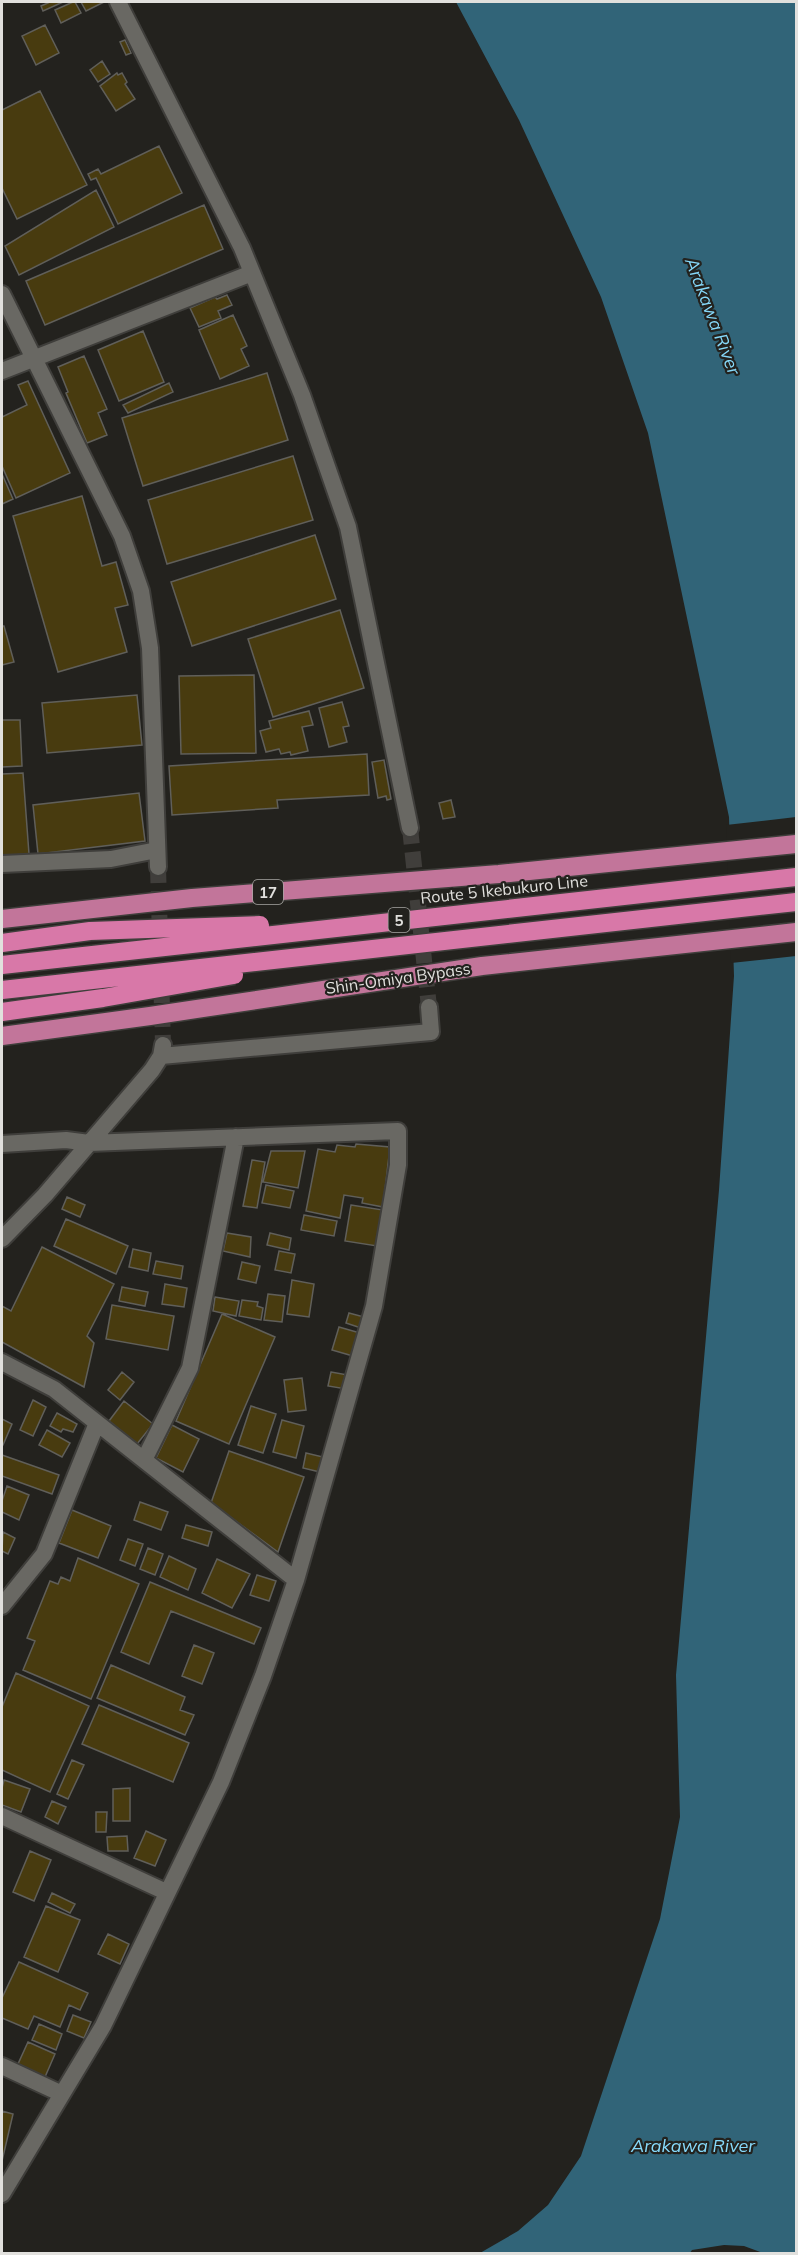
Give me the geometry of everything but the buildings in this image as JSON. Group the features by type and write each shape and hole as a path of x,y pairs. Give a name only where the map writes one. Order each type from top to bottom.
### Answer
{"highway":[{"name":"17","path":"2,919 192,898 534,870 796,844"},
{"name":"Route 5 Ikebukuro Line","path":"2,965 796,877"},
{"name":"5","path":"2,990 796,902"},
{"path":"2,944 90,931 403,920"},
{"name":"Shin-Omiya Bypass","path":"2,1036 482,966 796,932"},
{"path":"2,1011 103,998 407,945"}],"street":[{"path":"118,2 242,248 302,395 348,527 410,828"},
{"path":"2,371 252,273"},
{"path":"2,294 122,536 141,591 150,648 158,859 2,864"},
{"path":"2,1239 32,1209 152,1070 162,1050 431,1032 429,1006"},
{"path":"2,1144 66,1140 90,1143 398,1131 398,1165 374,1306 296,1580 263,1676 220,1782 103,2026 2,2194"},
{"path":"144,1460 190,1368 236,1137"},
{"path":"2,1362 54,1389 296,1580"},
{"path":"2,1606 44,1554 97,1423"},
{"path":"2,1816 166,1892"},
{"path":"2,2066 62,2094"}],"water":[{"name":"Arakawa River","path":"456,2 796,2 796,2253 763,2253 744,2246 724,2245 692,2250 689,2254 480,2253 518,2231 548,2205 581,2156 660,1919 680,1817 676,1675 719,1190 734,976 729,817 648,433 601,297 519,120"}],"pier":[{"path":"796,817 796,956 731,963 726,825"}],"tunnel":[{"path":"410,828 429,1007"},
{"path":"158,867 163,1044"}]}
